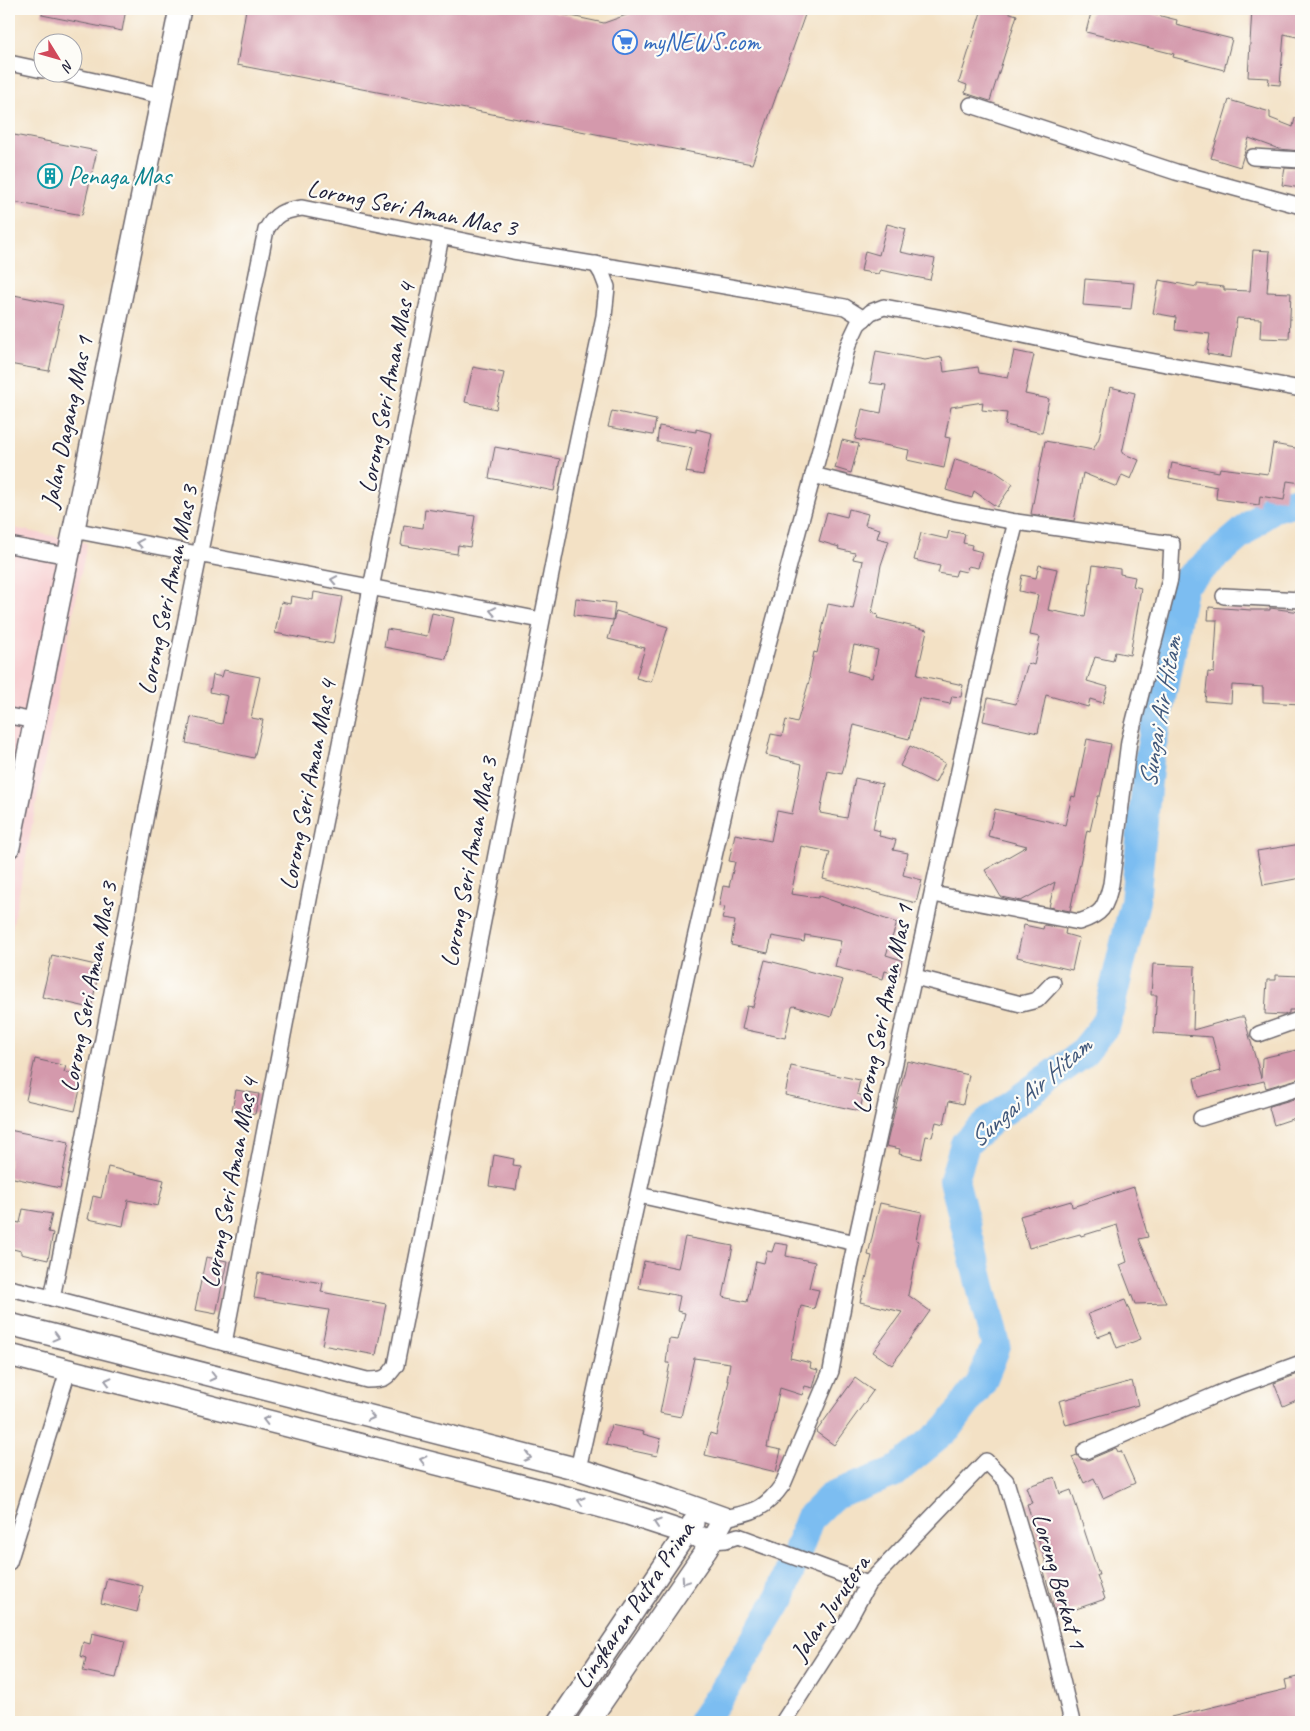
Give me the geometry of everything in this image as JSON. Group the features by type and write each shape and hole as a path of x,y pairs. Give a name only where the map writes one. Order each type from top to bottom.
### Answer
{"main road":[{"name":"Jalan Dagang Mas 1","path":"9,847 180,9"},
{"path":"9,1324 578,1469 724,1518"},
{"path":"9,1356 556,1494 711,1541"},
{"name":"Lingkaran Putra Prima","path":"559,1722 687,1533 700,1509"},
{"name":"Lingkaran Putra Prima","path":"588,1722 711,1541 724,1518"}],"street":[{"path":"9,63 32,68"},
{"path":"82,78 162,96"},
{"path":"971,106 1176,172 1301,206"},
{"path":"1252,157 1301,160"},
{"name":"Lorong Seri Aman Mas 3","path":"52,1298 148,804 199,555 266,230 274,216 287,210 302,208 513,252 596,264 845,307 864,319"},
{"name":"Lorong Seri Aman Mas 4","path":"224,1343 310,894 441,237"},
{"name":"Lorong Seri Aman Mas 3","path":"224,1343 368,1380 384,1379 396,1365 541,620 604,316 607,287 596,264"},
{"path":"578,1469 732,778 848,345 858,324 871,312 884,308 954,320 1100,352 1301,389"},
{"path":"813,475 952,510 1016,522 1172,544 1170,579 1129,741 1112,884 1106,903 1095,916 1078,922 933,894"},
{"name":"Lorong Seri Aman Mas 1","path":"724,1518 754,1512 773,1498 783,1484 831,1371 856,1242 999,588 1016,522"},
{"path":"73,530 541,620"},
{"path":"9,545 68,556"},
{"path":"1224,596 1301,600"},
{"path":"9,716 34,721"},
{"path":"915,977 1021,1004 1037,1000 1052,984"},
{"path":"1259,1034 1301,1019"},
{"path":"1201,1118 1301,1087"},
{"path":"639,1195 856,1242"},
{"path":"9,1288 224,1343"},
{"path":"1085,1451 1227,1390 1301,1363"},
{"path":"9,1562 68,1370"},
{"name":"Jalan Jurutera","path":"783,1722 848,1622 868,1584 986,1461"},
{"name":"Lorong Berkat 1","path":"986,1461 1006,1481 1048,1622 1072,1722"},
{"path":"724,1518 734,1524 738,1536"},
{"path":"711,1541 726,1540 738,1536 868,1584"}],"shaded area":[{"path":"9,527 87,543 9,944"}],"building":[{"path":"43,9 126,9 122,31 42,15"},
{"path":"246,9 538,9 604,23 643,9 807,9 752,164 237,65"},
{"path":"982,9 997,9 1017,15 990,101 965,93 967,85 959,82"},
{"path":"1092,9 1133,9 1177,20 1176,25 1232,39 1224,70 1173,57 1174,54 1086,32"},
{"path":"1252,9 1301,9 1301,38 1284,34 1280,85 1268,84 1269,78 1248,77"},
{"path":"1229,100 1270,112 1270,118 1293,127 1295,118 1301,118 1301,151 1279,149 1249,138 1240,167 1211,158"},
{"name":"Penaga Mas","path":"9,134 97,151 82,215 9,201"},
{"path":"1285,168 1301,169 1301,188 1282,185"},
{"path":"887,224 906,229 900,252 935,259 930,280 880,270 878,274 861,271 865,251 879,255"},
{"path":"1253,250 1270,251 1267,292 1291,293 1289,339 1260,338 1261,319 1237,318 1231,358 1207,354 1210,334 1175,330 1176,317 1153,313 1159,280 1197,287 1197,284 1224,287 1224,290 1250,291"},
{"path":"1085,279 1134,283 1131,309 1083,305"},
{"path":"9,294 63,305 49,371 9,364"},
{"path":"876,351 925,360 942,357 944,372 978,367 979,373 1008,378 1014,351 1034,355 1025,394 1049,399 1042,433 1005,425 1007,413 982,410 983,402 951,407 945,437 950,438 944,468 907,460 909,450 855,439 862,409 881,413 886,385 870,383"},
{"path":"473,367 504,373 496,409 465,402"},
{"path":"1110,387 1135,393 1122,453 1139,460 1131,479 1122,475 1117,487 1083,473 1074,521 1031,514 1045,441 1093,450 1099,438"},
{"path":"612,411 656,420 653,435 608,427"},
{"path":"659,426 696,432 696,429 712,433 703,475 686,472 692,448 657,442"},
{"path":"842,440 859,444 851,473 835,468"},
{"path":"1273,444 1301,449 1301,483 1287,481 1284,500 1260,496 1259,505 1216,499 1217,487 1169,478 1172,463 1219,472 1220,468 1268,474"},
{"path":"495,447 560,459 554,491 489,478"},
{"path":"955,459 993,470 1013,484 997,507 974,491 972,498 946,490"},
{"path":"425,509 475,516 470,547 458,545 457,554 401,545 404,525 423,528"},
{"path":"849,509 868,514 865,525 880,529 877,538 889,541 881,565 872,613 878,615 877,618 927,630 917,675 963,685 961,697 952,696 950,704 919,698 909,739 854,725 842,774 828,771 820,813 847,818 855,778 882,784 873,829 880,831 879,836 896,840 893,850 908,853 903,875 922,880 916,903 823,879 830,852 801,846 791,894 818,898 819,896 897,923 886,955 902,960 899,975 885,971 883,979 835,967 841,941 805,935 804,942 772,936 768,953 731,945 735,921 722,919 725,907 719,906 723,886 729,887 735,862 729,861 735,834 771,841 777,811 792,814 802,764 766,755 771,734 782,736 786,720 797,723 810,678 814,652 817,653 828,604 853,609 863,561 853,559 855,553 838,549 839,547 819,541 827,512 847,517","holes":["854,645 878,650 872,678 848,671"]},
{"path":"949,531 965,534 963,543 972,545 971,549 982,552 978,568 968,566 966,572 957,570 955,576 938,573 940,566 914,560 921,533 947,539"},
{"path":"1039,565 1057,569 1048,610 1085,617 1093,565 1120,569 1120,574 1135,577 1133,586 1141,588 1130,655 1115,652 1113,661 1095,657 1087,681 1108,687 1103,703 1090,699 1088,707 1046,695 1038,733 983,721 988,698 1016,704 1028,663 1034,665 1040,637 1030,635 1038,595 1019,591 1022,575 1036,578"},
{"path":"314,592 342,597 333,644 275,633 281,602 290,604 291,596 313,600"},
{"path":"576,598 615,603 613,620 574,615"},
{"path":"1209,607 1251,610 1270,610 1270,608 1301,612 1301,704 1263,702 1263,687 1232,685 1231,703 1205,701 1208,672 1214,673 1217,620 1208,620"},
{"path":"616,611 668,627 651,682 636,678 645,648 608,639"},
{"path":"432,613 454,618 446,659 384,647 387,629 427,636"},
{"path":"224,670 260,677 251,718 263,720 254,758 186,743 191,717 222,724 228,696 210,692 213,675 222,677"},
{"path":"1087,739 1111,744 1100,796 1098,796 1090,831 1087,830 1070,911 1049,907 1055,882 1021,901 1001,897 985,870 1027,846 988,836 995,809 1065,825 1072,796 1075,797"},
{"path":"910,746 945,763 935,783 900,766"},
{"path":"1301,844 1301,878 1263,885 1257,851"},
{"path":"1024,925 1043,929 1044,925 1066,929 1065,934 1079,938 1072,970 1017,957"},
{"path":"52,955 100,966 91,1008 42,997"},
{"path":"765,960 843,980 831,1017 794,1006 792,1007 785,1038 742,1029 747,1006 753,1007"},
{"path":"1153,964 1195,966 1193,1030 1244,1017 1261,1078 1262,1058 1301,1049 1301,1078 1266,1088 1264,1081 1198,1097 1194,1078 1221,1071 1212,1037 1154,1033 1157,995 1151,995"},
{"path":"1276,975 1301,976 1301,1010 1289,1010 1289,1013 1284,1015 1265,1014 1267,980 1276,980"},
{"path":"35,1059 66,1066 64,1072 83,1077 75,1111 26,1100"},
{"path":"907,1061 969,1075 963,1104 949,1101 944,1124 936,1122 932,1137 926,1136 921,1159 899,1154 900,1149 886,1146"},
{"path":"791,1066 860,1080 857,1094 863,1096 860,1111 785,1095"},
{"path":"236,1090 259,1094 255,1114 232,1110"},
{"path":"1301,1097 1301,1116 1274,1125 1270,1106"},
{"path":"9,1130 69,1142 60,1188 9,1177"},
{"path":"494,1155 514,1159 513,1165 520,1166 516,1190 489,1186"},
{"path":"108,1167 164,1180 158,1206 128,1200 123,1226 88,1219 93,1196 101,1198"},
{"path":"1134,1187 1148,1237 1139,1239 1166,1303 1135,1304 1120,1265 1127,1262 1117,1225 1081,1236 1080,1234 1029,1248 1020,1216 1071,1201 1072,1207"},
{"path":"880,1203 922,1212 916,1240 919,1241 908,1295 930,1311 892,1365 873,1352 902,1312 860,1302 872,1256 868,1255"},
{"path":"23,1209 52,1214 48,1232 53,1233 48,1260 21,1254 21,1251 9,1248 9,1221 20,1223"},
{"path":"685,1237 733,1246 723,1297 747,1302 756,1261 764,1263 767,1251 772,1252 775,1243 788,1245 786,1256 815,1262 809,1288 819,1290 814,1309 801,1306 790,1358 811,1363 810,1368 818,1370 813,1388 805,1386 802,1395 780,1388 767,1447 781,1450 776,1472 705,1455 710,1433 716,1435 729,1381 727,1381 730,1363 694,1358 681,1417 660,1413 670,1363 666,1363 669,1339 678,1340 685,1313 677,1311 680,1296 639,1288 644,1261 678,1268"},
{"path":"206,1257 227,1261 216,1314 195,1310"},
{"path":"258,1273 323,1283 321,1292 386,1304 376,1355 322,1345 329,1310 254,1298"},
{"path":"1125,1300 1141,1339 1117,1348 1111,1332 1098,1337 1088,1314"},
{"path":"1301,1373 1301,1398 1283,1406 1274,1383"},
{"path":"855,1378 873,1391 834,1445 816,1432"},
{"path":"1132,1381 1138,1405 1066,1425 1059,1401"},
{"path":"611,1425 644,1432 643,1434 661,1439 657,1456 606,1445"},
{"path":"1116,1448 1118,1452 1121,1451 1135,1483 1103,1498 1094,1478 1084,1483 1072,1457 1077,1455 1080,1459 1088,1460"},
{"path":"1055,1477 1060,1494 1071,1490 1105,1599 1056,1616 1044,1571 1048,1569 1027,1504 1032,1503 1026,1487"},
{"path":"107,1578 143,1586 137,1612 101,1603"},
{"path":"92,1633 125,1641 116,1678 83,1671 86,1658 80,1656 83,1642 90,1644"},
{"path":"1301,1676 1301,1722 1172,1722 1171,1717 1287,1689 1285,1680"}],"waterway":[{"name":"Sungai Air Hitam","path":"702,1722 734,1675 780,1598 809,1519 832,1496 893,1473 948,1428 981,1383 996,1346 954,1180 965,1144 991,1120 1082,1054 1106,1024 1135,901 1149,760 1183,584 1271,508 1301,500"}],"place":[{"name":"myNEWS.com","path":"625,42"},
{"name":"Penaga Mas","path":"50,176"}]}
